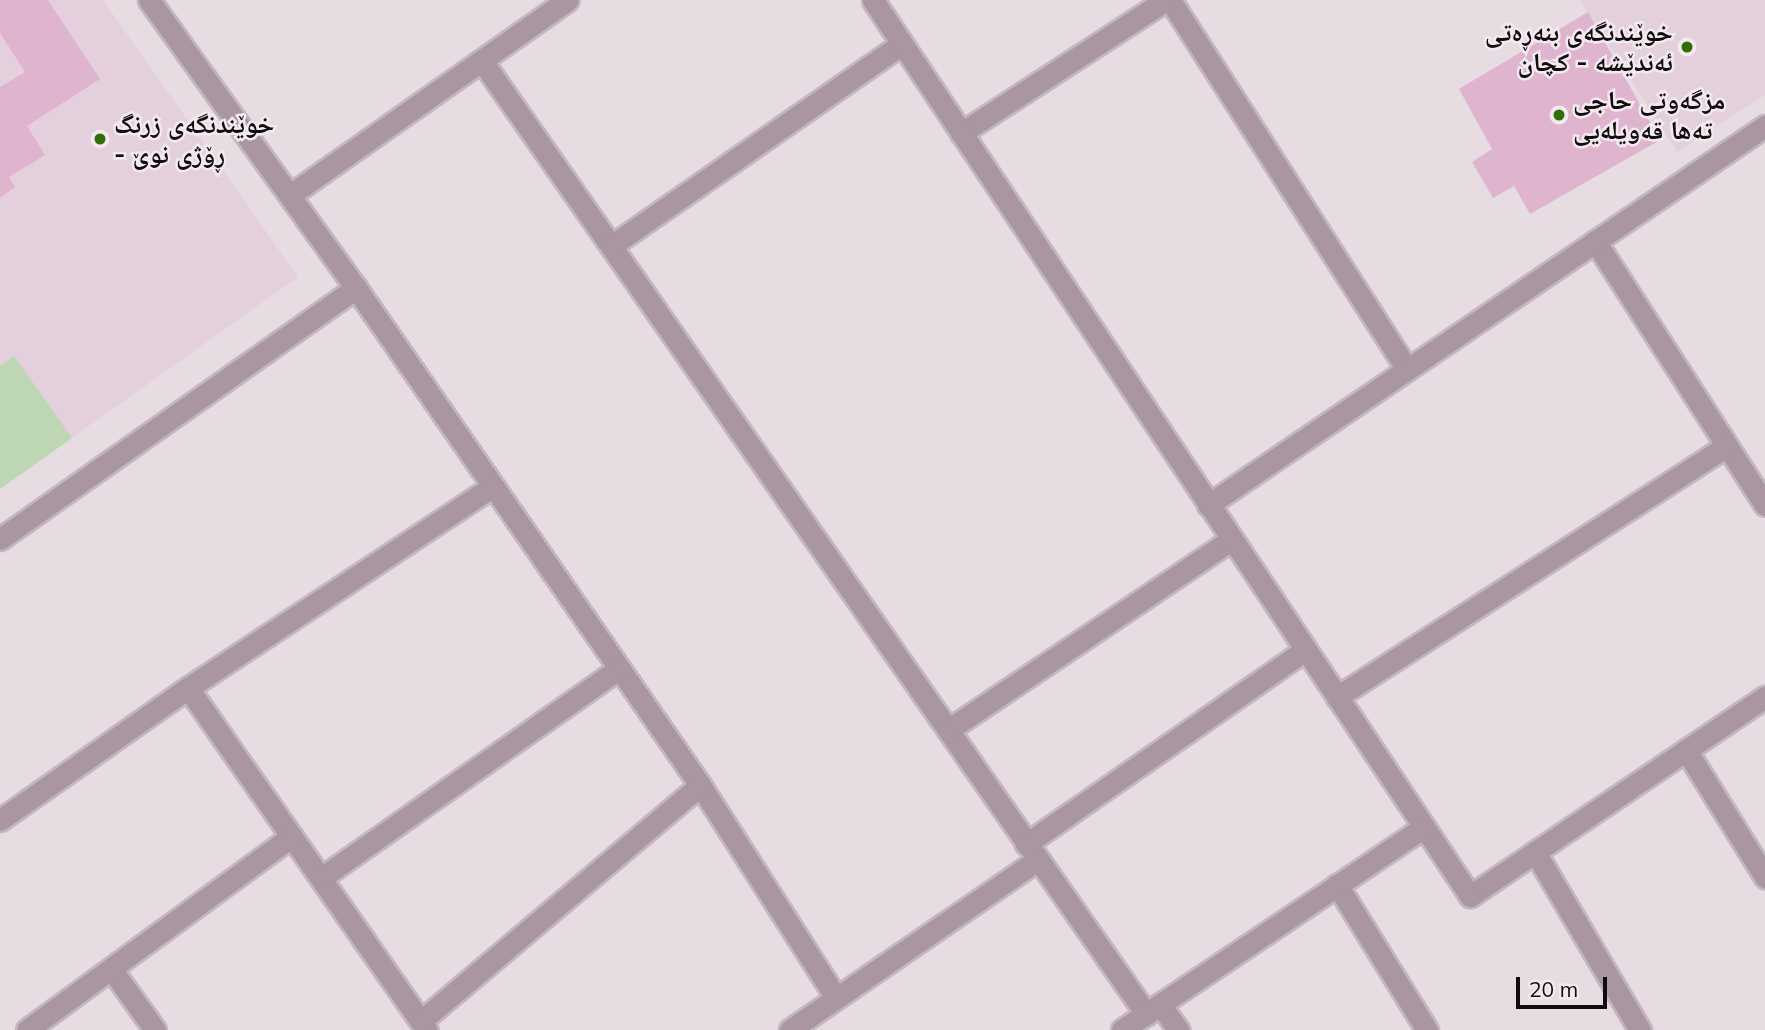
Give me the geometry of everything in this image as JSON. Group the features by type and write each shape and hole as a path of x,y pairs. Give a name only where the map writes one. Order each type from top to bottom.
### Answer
{"street":[{"path":"149,0 356,288 700,785 835,996"},
{"path":"290,195 567,0"},
{"path":"873,0 1470,896 1765,697"},
{"path":"961,133 1168,0 1408,369"},
{"path":"611,246 902,44"},
{"path":"482,61 1031,852 1153,1009 1178,1030"},
{"path":"1208,505 1765,126"},
{"path":"1595,242 1765,505"},
{"path":"0,539 356,288"},
{"path":"1338,697 1727,446"},
{"path":"0,820 188,688 492,487"},
{"path":"948,730 1232,539"},
{"path":"790,1030 1305,650"},
{"path":"321,878 618,669"},
{"path":"188,688 424,1026 700,785"},
{"path":"1686,750 1765,877"},
{"path":"1122,1030 1424,827"},
{"path":"27,1030 292,836"},
{"path":"1535,852 1640,1030"},
{"path":"1338,885 1427,1030"},
{"path":"112,970 155,1030"}],"shaded area":[{"name":"خوێندنگەی زرنگ - ڕۆژی نوێ","path":"0,0 103,0 298,277 0,489"},
{"name":"خوێندنگەی بنەڕەتی ئەندێشە - کچان","path":"1580,0 1765,0 1765,95 1677,152"}],"green space":[{"path":"14,356 72,438 0,489 0,366"}],"building":[{"path":"0,0 48,0 100,79 27,126 45,155 9,177 15,187 0,198 0,87 25,72 0,33"},
{"name":"مزگەوتی حاجی تەھا قەویلەیی","path":"1588,12 1660,140 1530,214 1514,186 1493,198 1472,162 1492,149 1459,89"}],"place":[{"name":"خوێندنگەی بنەڕەتی ئەندێشە - کچان","path":"1687,47"},
{"name":"مزگەوتی حاجی تەھا قەویلەیی","path":"1559,115"},
{"name":"خوێندنگەی زرنگ - ڕۆژی نوێ","path":"100,139"}]}
